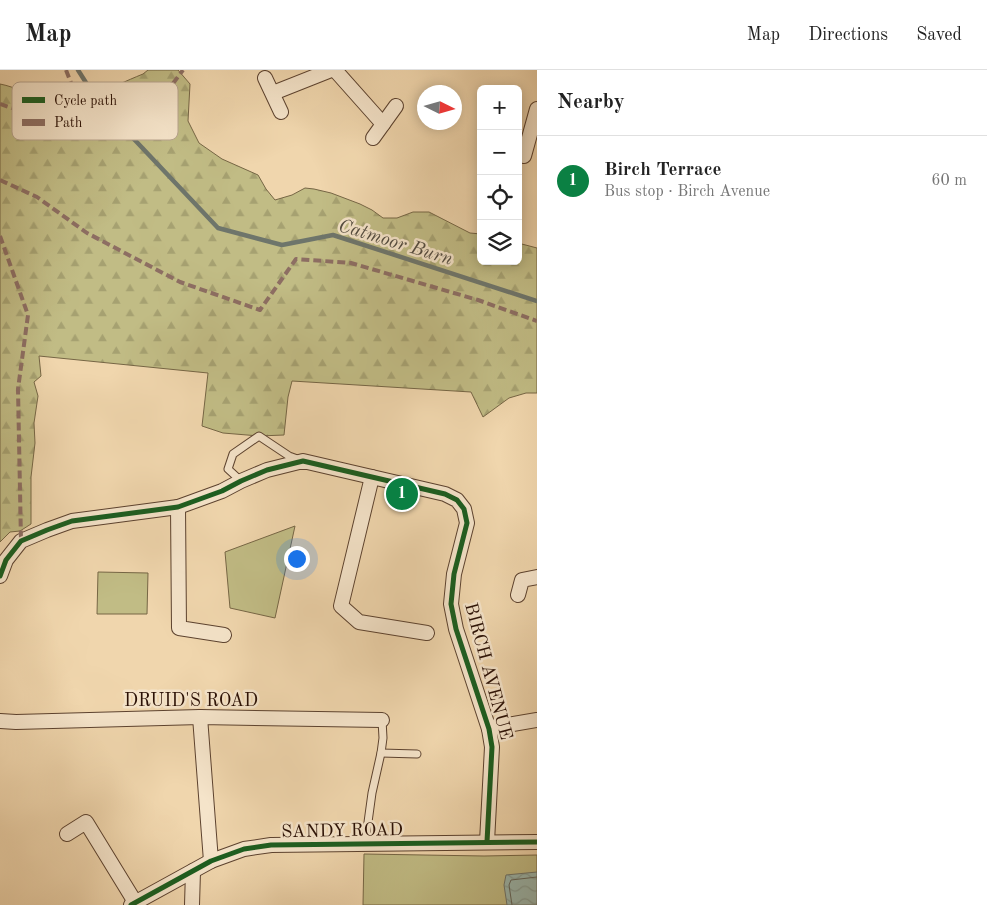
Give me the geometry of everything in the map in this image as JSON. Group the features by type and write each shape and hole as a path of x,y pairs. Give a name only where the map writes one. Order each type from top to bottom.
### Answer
{"street":[{"path":"272,93 333,70 383,124"},
{"path":"266,78 281,112"},
{"path":"372,138 396,106"},
{"path":"524,156 537,109"},
{"name":"BIRCH AVENUE","path":"0,576 6,560 21,541 47,530 72,521 178,507 222,491 267,470 303,461 445,494 457,500 464,509 467,523 454,574 451,604 456,629 489,729 492,747 487,842"},
{"path":"372,477 342,606 359,622 427,633"},
{"path":"178,507 179,628 224,635"},
{"path":"518,594 522,580 537,577"},
{"path":"200,717 212,861"},
{"name":"DRUID'S ROAD","path":"0,721 200,717 382,720"},
{"path":"489,729 495,726 537,720"},
{"path":"67,834 86,822 133,904"},
{"name":"SANDY ROAD","path":"133,904 212,861 244,849 271,845 537,842"},
{"path":"192,905 193,871"}],"lane":[{"path":"241,481 228,469 233,454 259,436 289,456 303,461"},
{"path":"365,844 372,793 381,754 383,738 382,720"},
{"path":"381,754 417,754"}],"green space":[{"path":"148,70 178,70 190,84 188,121 199,143 222,159 258,175 275,200 292,195 305,188 331,193 360,204 383,218 397,218 413,212 429,212 470,233 477,234 477,265 522,265 522,244 537,248 537,393 526,393 509,398 483,417 471,392 292,381 288,397 284,435 259,436 223,433 202,426 208,373 39,356 41,376 34,382 38,396 34,423 35,443 31,477 31,524 20,531 10,532 0,542 0,84 12,87 12,140 178,140 178,82 124,82"},
{"path":"295,526 275,618 230,608 225,552"},
{"path":"98,572 148,573 147,614 97,614"},
{"path":"364,854 537,855 537,905 363,905"}],"water":[{"path":"537,872 537,905 507,905 504,885 506,875"}],"waterway":[{"name":"Catmoor Burn","path":"78,70 86,82"},
{"name":"Catmoor Burn","path":"135,140 218,228 282,245 333,235 537,301"}],"marked path":[{"path":"66,70 71,82"},
{"path":"174,82 183,70"},
{"path":"0,104 12,108"},
{"path":"0,180 37,197 87,233 180,282 260,310 296,259 351,263 478,300 537,321"},
{"path":"0,236 28,315 18,389 21,541"}],"cycle path":[{"path":"0,576 6,560 21,541 47,530 72,521 178,507 222,491 267,470 303,461 445,494 457,500 464,509 467,523 454,574 451,604 456,629 489,729 492,747 487,842"},
{"path":"131,905 211,861 244,849 271,845 537,842"}],"place":[{"name":"Birch Terrace","path":"402,494"}]}
